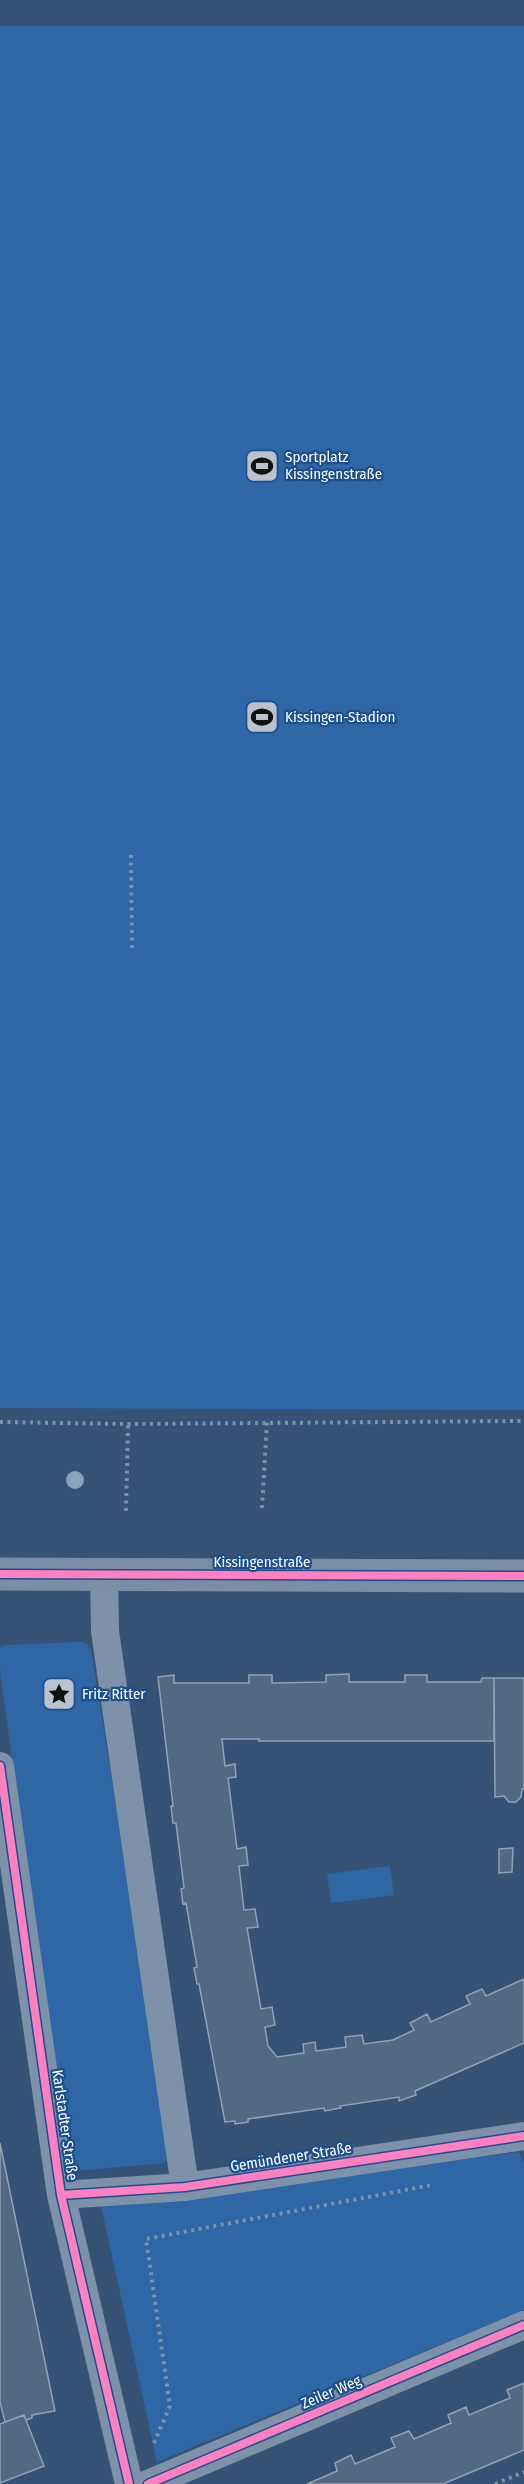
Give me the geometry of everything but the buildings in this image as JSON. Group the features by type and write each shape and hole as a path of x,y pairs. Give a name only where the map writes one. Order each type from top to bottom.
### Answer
{"street":[{"name":"Kissingenstraße","path":"0,1574 524,1576"},
{"path":"104,1575 105,1631 185,2187"},
{"name":"Karlstadter Straße","path":"0,1766 61,2195 129,2484"},
{"name":"Gemündener Straße","path":"61,2195 185,2187 524,2136"},
{"name":"Zeiler Weg","path":"148,2484 524,2325"}],"path":[{"path":"131,855 132,948"},
{"path":"0,1422 128,1424 524,1421"},
{"path":"262,1508 267,1422"},
{"path":"126,1510 128,1424"},
{"path":"153,2445 170,2406 146,2240 444,2183"},
{"path":"495,2484 524,2472"}],"shaded area":[{"name":"Kissingen-Stadion","path":"0,26 524,26 524,1410 0,1408"},
{"path":"81,1642 87,1644 91,1650 172,2152 170,2158 164,2163 77,2171 66,2162 0,1670 0,1648 5,1645"},
{"path":"390,1866 394,1895 331,1903 327,1874"},
{"path":"519,2152 524,2163 524,2310 157,2462 101,2206"}],"cycle path":[{"path":"0,1574 524,1576"},
{"path":"0,1766 61,2195 129,2484"},
{"path":"61,2195 185,2187 524,2136"},
{"path":"148,2484 524,2325"}],"place":[{"name":"Sportplatz Kissingenstraße","path":"262,466"},
{"name":"Kissingen-Stadion","path":"262,717"},
{"name":"Fritz Ritter","path":"59,1694"}]}
